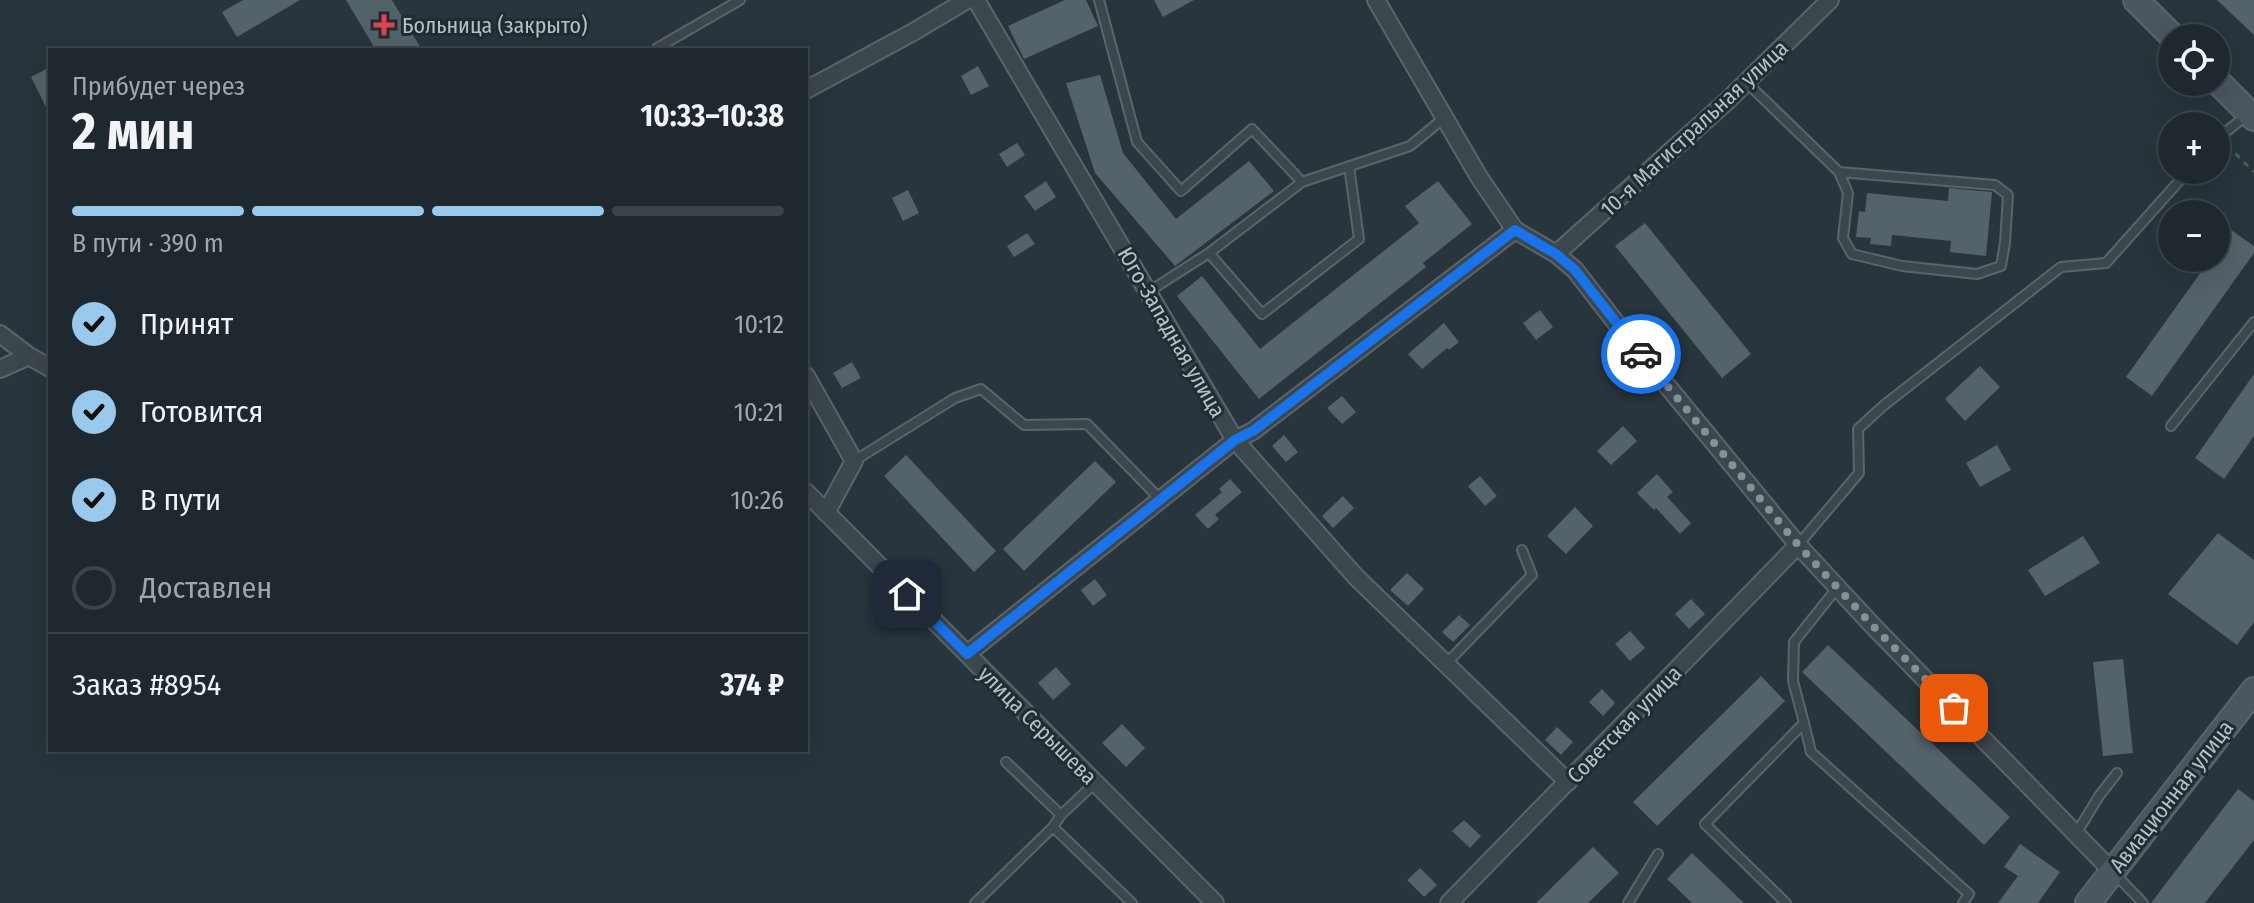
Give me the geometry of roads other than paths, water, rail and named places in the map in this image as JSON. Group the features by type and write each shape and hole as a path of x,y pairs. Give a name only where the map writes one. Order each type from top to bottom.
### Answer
{"street":[{"name":"Юго-Западная улица","path":"976,0 1235,440 1356,577 1568,782"},
{"path":"1376,0 1479,177 1515,230 1556,254 1575,270 1798,545 2112,871"},
{"name":"10-я Магистральная улица","path":"1556,254 1746,82 1830,0"},
{"path":"2136,0 2160,24"},
{"path":"808,89 959,2"},
{"path":"2230,93 2252,113"},
{"path":"967,654 1235,440 1265,421 1515,230"},
{"path":"0,334 48,367"},
{"path":"0,369 29,356"},
{"path":"808,380 854,461 826,513"},
{"name":"улица Серышева","path":"808,494 1215,903"},
{"name":"Советская улица","path":"1449,903 1798,545"},
{"name":"Авиационная улица","path":"2088,903 2254,690"}],"lane":[{"path":"657,48 740,0"},
{"path":"1099,0 1137,142 1181,191 1252,129 1302,182"},
{"path":"1746,82 1839,172 1848,193 1843,238 1852,254 1902,266 1977,274 2001,266 2008,195 1995,185 1839,172"},
{"path":"2230,130 2252,113"},
{"path":"1148,292 1209,253 1302,182 1410,146 1445,118"},
{"path":"1209,253 1262,314 1359,239 1349,166"},
{"path":"1798,545 1859,473 1858,429 2061,267 2106,263 2177,184"},
{"path":"2171,426 2254,322"},
{"path":"854,461 955,398 981,389 1024,425 1087,424 1160,500"},
{"path":"1446,664 1532,575 1522,550"},
{"path":"1838,587 1794,642 1793,681 1811,752 1969,894 1963,903"},
{"path":"1786,903 1705,824 1804,723"},
{"path":"1006,762 1061,815"},
{"path":"2076,834 2117,773"},
{"path":"980,901 1095,783"},
{"path":"1053,827 1132,903"},
{"path":"1628,903 1658,854"},
{"path":"2112,871 2143,903"}],"place":[{"name":"Больница (закрыто)","path":"384,25"}]}
